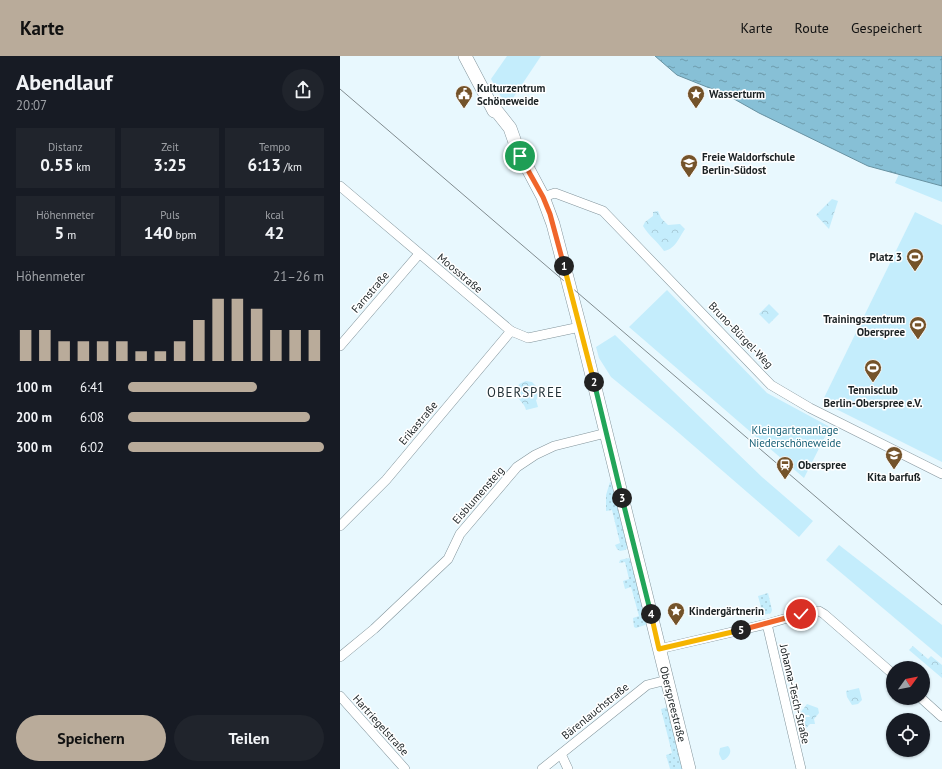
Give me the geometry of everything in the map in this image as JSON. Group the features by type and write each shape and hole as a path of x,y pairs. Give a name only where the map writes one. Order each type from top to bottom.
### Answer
{"main road":[{"name":"Oberspreestraße","path":"465,56 491,104 503,132 516,148 543,197 555,231 689,769"}],"street":[{"name":"Moosstraße","path":"340,186 511,331 528,338 580,327"},
{"name":"Bruno-Bürgel-Weg","path":"543,197 555,193 603,211 771,384 810,408 942,474"},
{"name":"Farnstraße","path":"340,346 419,254"},
{"name":"Erikastraße","path":"340,526 386,480 511,331"},
{"name":"Eisblumensteig","path":"340,657 374,629 448,559 460,534 517,467 535,455 554,446 606,433"},
{"path":"659,649 767,624 811,611 818,611 824,614 886,668"},
{"name":"Johanna-Tesch-Straße","path":"767,624 801,769"},
{"name":"Bärenlauchstraße","path":"542,769 646,685 667,680"},
{"name":"Hartriegelstraße","path":"340,696 405,769"},
{"path":"929,705 942,716"},
{"path":"561,754 568,769"}],"green space":[{"path":"507,56 541,56 507,107 491,79"},
{"path":"899,174 942,186 942,202 895,183"},
{"path":"832,199 838,201 829,229 816,215"},
{"path":"658,211 661,218 668,225 680,224 685,229 672,248 664,251 643,226 645,222 653,216 653,212"},
{"name":"Trainingszentrum Oberspree","path":"915,212 942,225 942,462 822,402"},
{"name":"Kleingartenanlage Niederschöneweide","path":"667,290 767,393 830,427 804,478 629,327"},
{"path":"769,304 779,314 769,324 759,314"},
{"path":"615,335 762,477 813,521 799,537 672,427 611,377 599,358 596,347"},
{"path":"526,381 532,382 537,387 536,400 538,407 526,410 516,393 519,384"},
{"path":"610,482 615,483 628,547 625,550 620,551 615,545 620,543 612,510 606,511 606,495"},
{"path":"839,545 942,625 942,658 826,560"},
{"path":"629,558 648,624 636,628 634,627 633,618 639,616 631,587 625,589 623,581 629,579 625,562 619,563 620,560"},
{"path":"768,593 772,610 771,613 763,615 758,596"},
{"path":"913,646 928,659 931,656 942,665 942,678 930,668 930,661 922,661 909,650"},
{"path":"859,688 862,700 858,704 852,705 847,697 846,691"},
{"path":"807,704 818,708 819,713 814,719 815,724 810,724 804,730 801,730 799,720 810,717 809,715 803,715 801,712"},
{"path":"668,707 683,769 670,769 666,755 672,753 661,709"},
{"path":"728,746 730,754 726,759 722,760 719,754 720,748"}],"water":[{"path":"655,56 942,56 942,186 868,166 759,113 727,95 677,75"}],"tram line":[{"path":"340,89 942,605"}],"place":[{"name":"Kulturzentrum Schöneweide","path":"464,109"},
{"name":"Wasserturm","path":"696,109"},
{"name":"Freie Waldorfschule Berlin-Südost","path":"689,178"},
{"name":"Platz 3","path":"915,272"},
{"name":"Trainingszentrum Oberspree","path":"918,340"},
{"name":"Tennisclub Berlin-Oberspree e.V.","path":"873,383"},
{"name":"Kita barfuß","path":"894,470"},
{"name":"Oberspree","path":"785,480"},
{"name":"Kindergärtnerin","path":"676,626"}],"district":[{"name":"OBERSPREE","path":"525,392"}],"route":[{"path":"520,156 543,197 555,231 616,469 659,649 767,624 801,614"}]}
